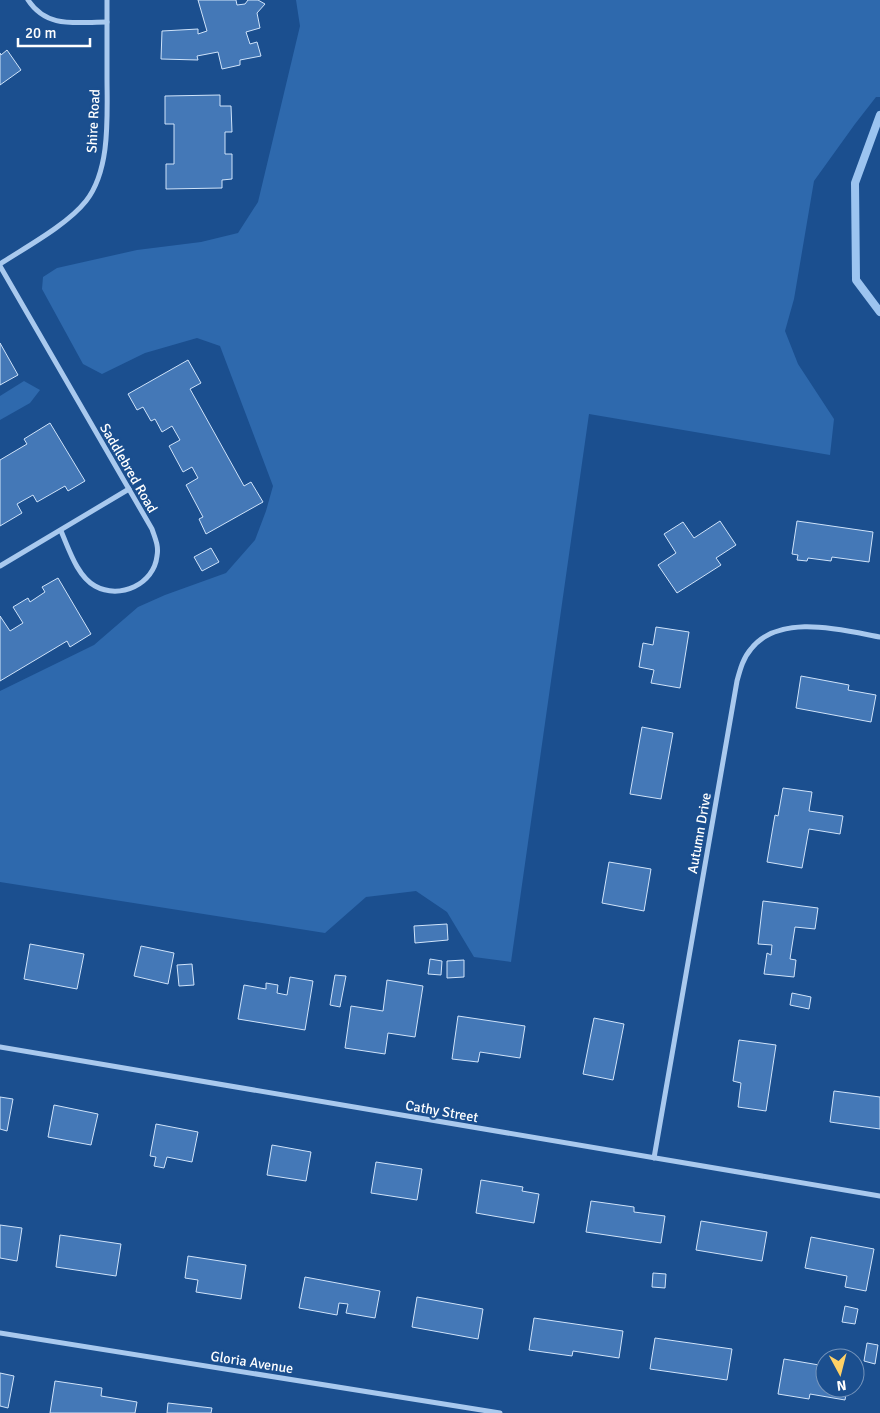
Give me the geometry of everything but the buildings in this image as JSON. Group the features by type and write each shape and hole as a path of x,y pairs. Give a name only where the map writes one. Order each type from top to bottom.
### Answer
{"street":[{"path":"28,0 41,15 50,20 61,22 107,22"},
{"name":"Shire Road","path":"0,265 59,226 86,202 98,180 105,149 107,115 107,0"},
{"name":"Saddlebred Road","path":"0,265 152,529 157,542 157,556 153,569 145,580 134,588 121,591 107,591 94,586 84,577 61,531"},
{"path":"0,566 129,489"},
{"name":"Autumn Drive","path":"654,1158 742,665 749,650 760,638 776,631 807,627 841,630 880,637"},
{"name":"Cathy Street","path":"0,1047 880,1196"},
{"name":"Gloria Avenue","path":"0,1333 500,1413"}],"shaded area":[{"path":"296,0 880,0 880,97 876,97 814,181 794,299 785,331 798,364 834,419 830,455 589,414 511,962 474,957 447,912 416,891 366,897 325,933 0,882 0,691 94,645 138,607 226,573 255,540 273,486 220,346 197,338 145,353 102,374 83,364 42,289 43,277 57,268 137,250 201,242 238,233 258,202 300,26"},
{"path":"24,381 40,390 30,403 0,420 0,396"}],"waterway":[{"path":"880,115 855,183 856,280 880,312"}]}
